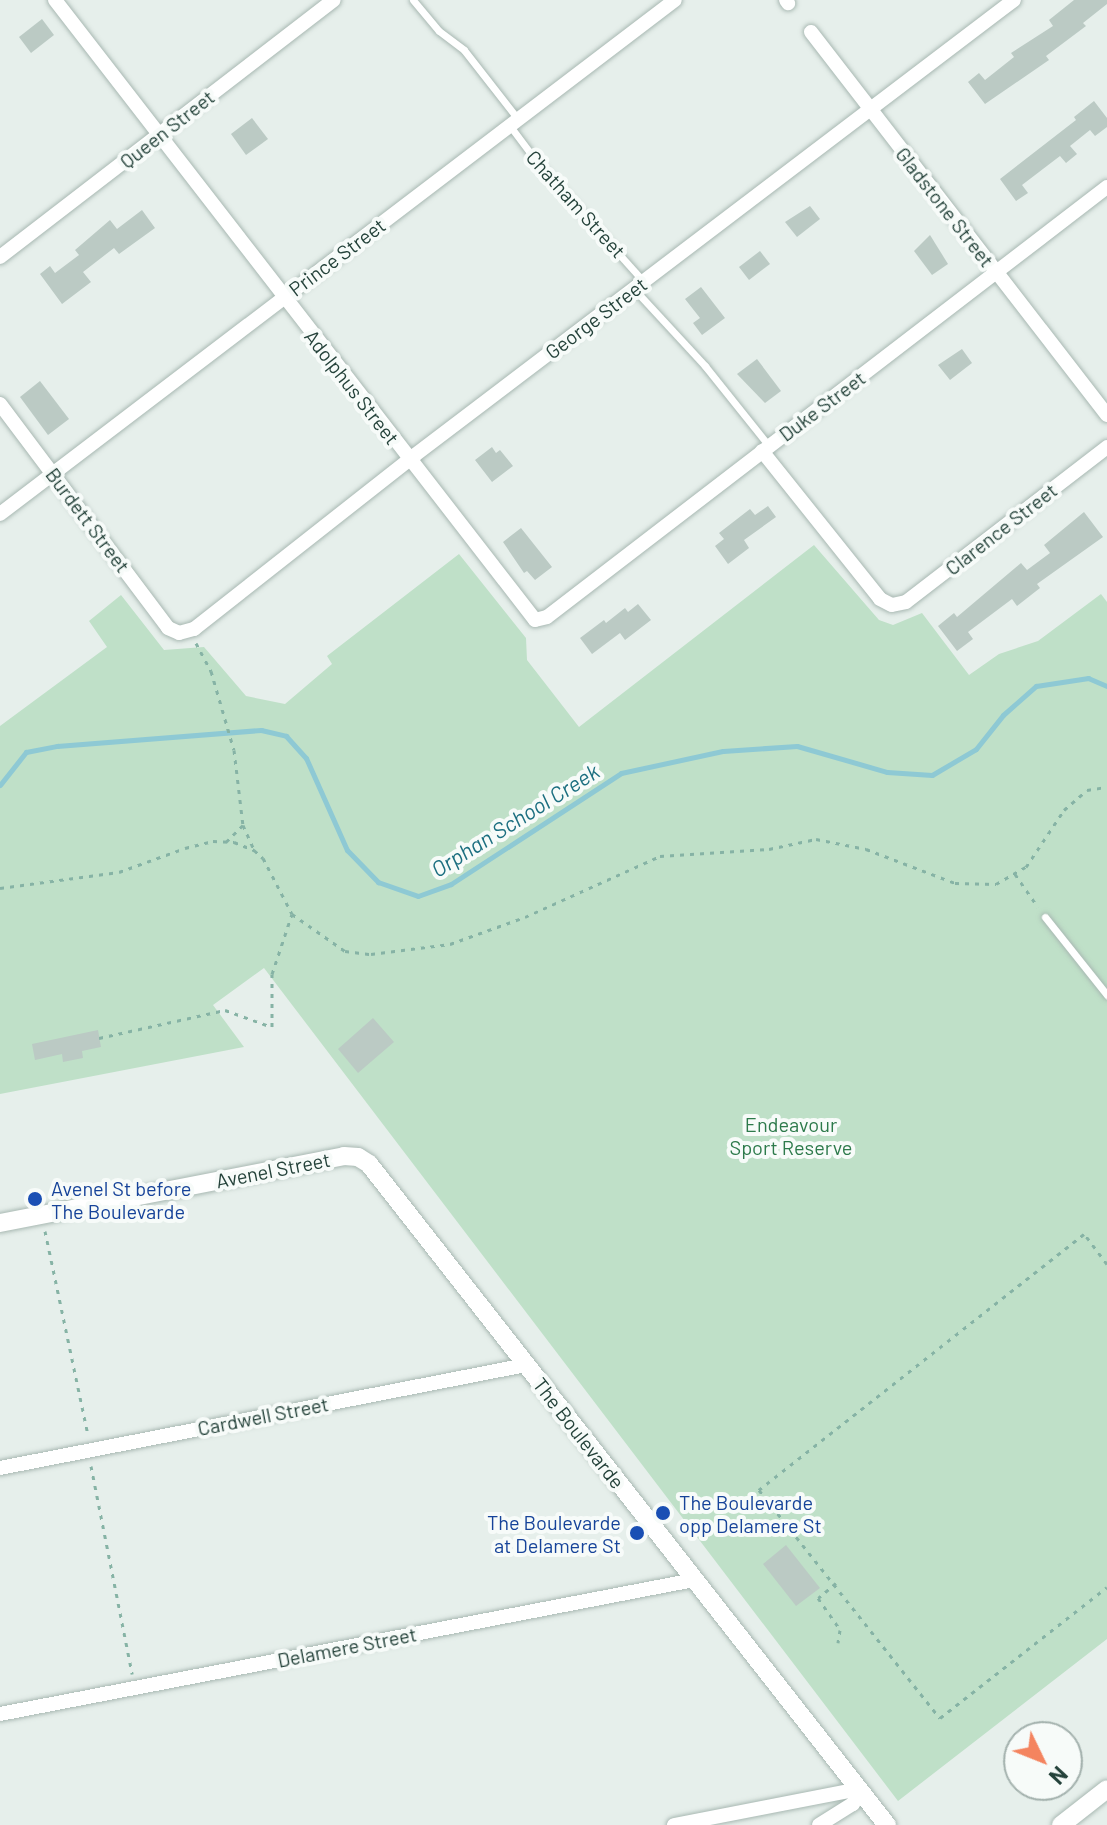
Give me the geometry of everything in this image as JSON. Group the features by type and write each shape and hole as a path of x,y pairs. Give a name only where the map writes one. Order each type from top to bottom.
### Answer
{"street":[{"name":"Adolphus Street","path":"55,0 157,137 535,620"},
{"name":"Queen Street","path":"0,257 334,0"},
{"name":"Prince Street","path":"0,514 675,0"},
{"name":"George Street","path":"184,632 1014,0"},
{"name":"Gladstone Street","path":"811,32 1107,415"},
{"name":"Duke Street","path":"535,620 547,617 1107,187"},
{"name":"Burdett Street","path":"0,404 168,628 184,632"},
{"name":"Clarence Street","path":"892,605 906,602 1107,447"},
{"name":"Chatham Street","path":"766,448 880,599 892,605"},
{"name":"Avenel Street","path":"0,1223 340,1157 358,1157"},
{"name":"The Boulevarde","path":"358,1157 369,1164 887,1825"},
{"name":"Cardwell Street","path":"0,1468 526,1365"},
{"name":"Delamere Street","path":"0,1714 694,1580"},
{"path":"674,1825 859,1789"},
{"path":"819,1825 853,1804 859,1789"},
{"path":"1061,1825 1107,1789"}],"lane":[{"name":"Chatham Street","path":"413,0 439,31 464,50 540,166 609,238 639,285 766,448"},
{"path":"1045,917 1107,995"}],"path":[{"path":"184,632 218,694 234,750 243,825 254,850 279,885 292,914 345,951 371,954 450,944 538,912 660,856 769,849 816,839 866,849 955,883 996,884 1026,867 1064,810 1087,790 1107,787"},
{"path":"226,842 243,825"},
{"path":"0,888 119,872 185,848 226,842 254,850"},
{"path":"1015,874 1045,917"},
{"path":"99,1038 225,1010 272,1027 272,974 292,914"},
{"path":"42,1215 91,1450 91,1468 135,1688"},
{"path":"1107,1264 1084,1234 759,1490 836,1583 940,1718 1107,1587"},
{"path":"836,1583 818,1598 840,1630 838,1643"}],"green space":[{"name":"Endeavour Sport Reserve","path":"814,545 879,620 893,625 922,613 969,675 999,654 1038,641 1101,594 1107,602 1107,1639 898,1801 264,968 213,1005 244,1047 0,1094 0,726 107,647 89,621 121,595 164,650 204,647 246,696 285,704 332,664 327,656 459,554 526,638 527,660 579,727"}],"building":[{"path":"1074,0 1107,0 1107,4 1083,23 1086,26 1046,56 1049,60 985,104 968,82 979,73 985,80 1014,57 1011,53 1053,26 1049,20"},
{"path":"42,19 54,35 31,53 19,37"},
{"path":"1094,101 1107,118 1107,127 1095,136 1090,130 1070,146 1077,154 1066,163 1060,156 1022,185 1028,193 1016,201 1000,179 1076,120 1074,117"},
{"path":"252,118 268,139 246,155 231,134"},
{"path":"810,206 820,219 797,237 785,222"},
{"path":"142,210 155,228 119,254 114,248 83,272 91,282 62,304 40,274 50,266 55,273 79,255 75,250 110,220 117,229"},
{"path":"930,235 948,264 932,275 914,251"},
{"path":"760,251 770,264 749,280 739,267"},
{"path":"701,287 725,318 702,335 693,323 700,318 685,299"},
{"path":"962,349 972,363 950,380 938,365"},
{"path":"757,359 781,391 765,403 737,374"},
{"path":"40,381 69,419 48,435 20,397"},
{"path":"492,447 496,453 500,450 513,466 492,482 475,460"},
{"path":"768,506 776,517 744,540 749,548 728,564 715,546 724,539 719,533 750,509 755,515"},
{"path":"1084,512 1103,537 1037,584 1040,588 1017,606 1012,599 968,632 973,639 957,651 938,626 954,613 957,617 1021,563 1027,570 1050,553 1044,545"},
{"path":"521,528 552,567 535,580 527,571 524,573 503,542"},
{"path":"638,604 651,620 625,640 620,633 592,654 580,638 604,620 606,623 625,608 628,612"},
{"path":"373,1018 394,1042 358,1073 338,1049"},
{"path":"98,1030 101,1047 82,1051 83,1058 63,1062 62,1054 35,1060 32,1044"},
{"path":"786,1545 820,1588 796,1606 763,1564"}],"waterway":[{"name":"Orphan School Creek","path":"0,785 26,752 57,746 261,730 286,736 306,758 347,850 378,882 418,896 451,884 621,773 723,751 797,746 887,772 932,775 976,749 1003,715 1036,686 1088,678 1107,686"}],"place":[{"name":"Avenel St before The Boulevarde","path":"35,1199"},
{"name":"The Boulevarde opp Delamere St","path":"663,1513"},
{"name":"The Boulevarde at Delamere St","path":"637,1533"}]}
